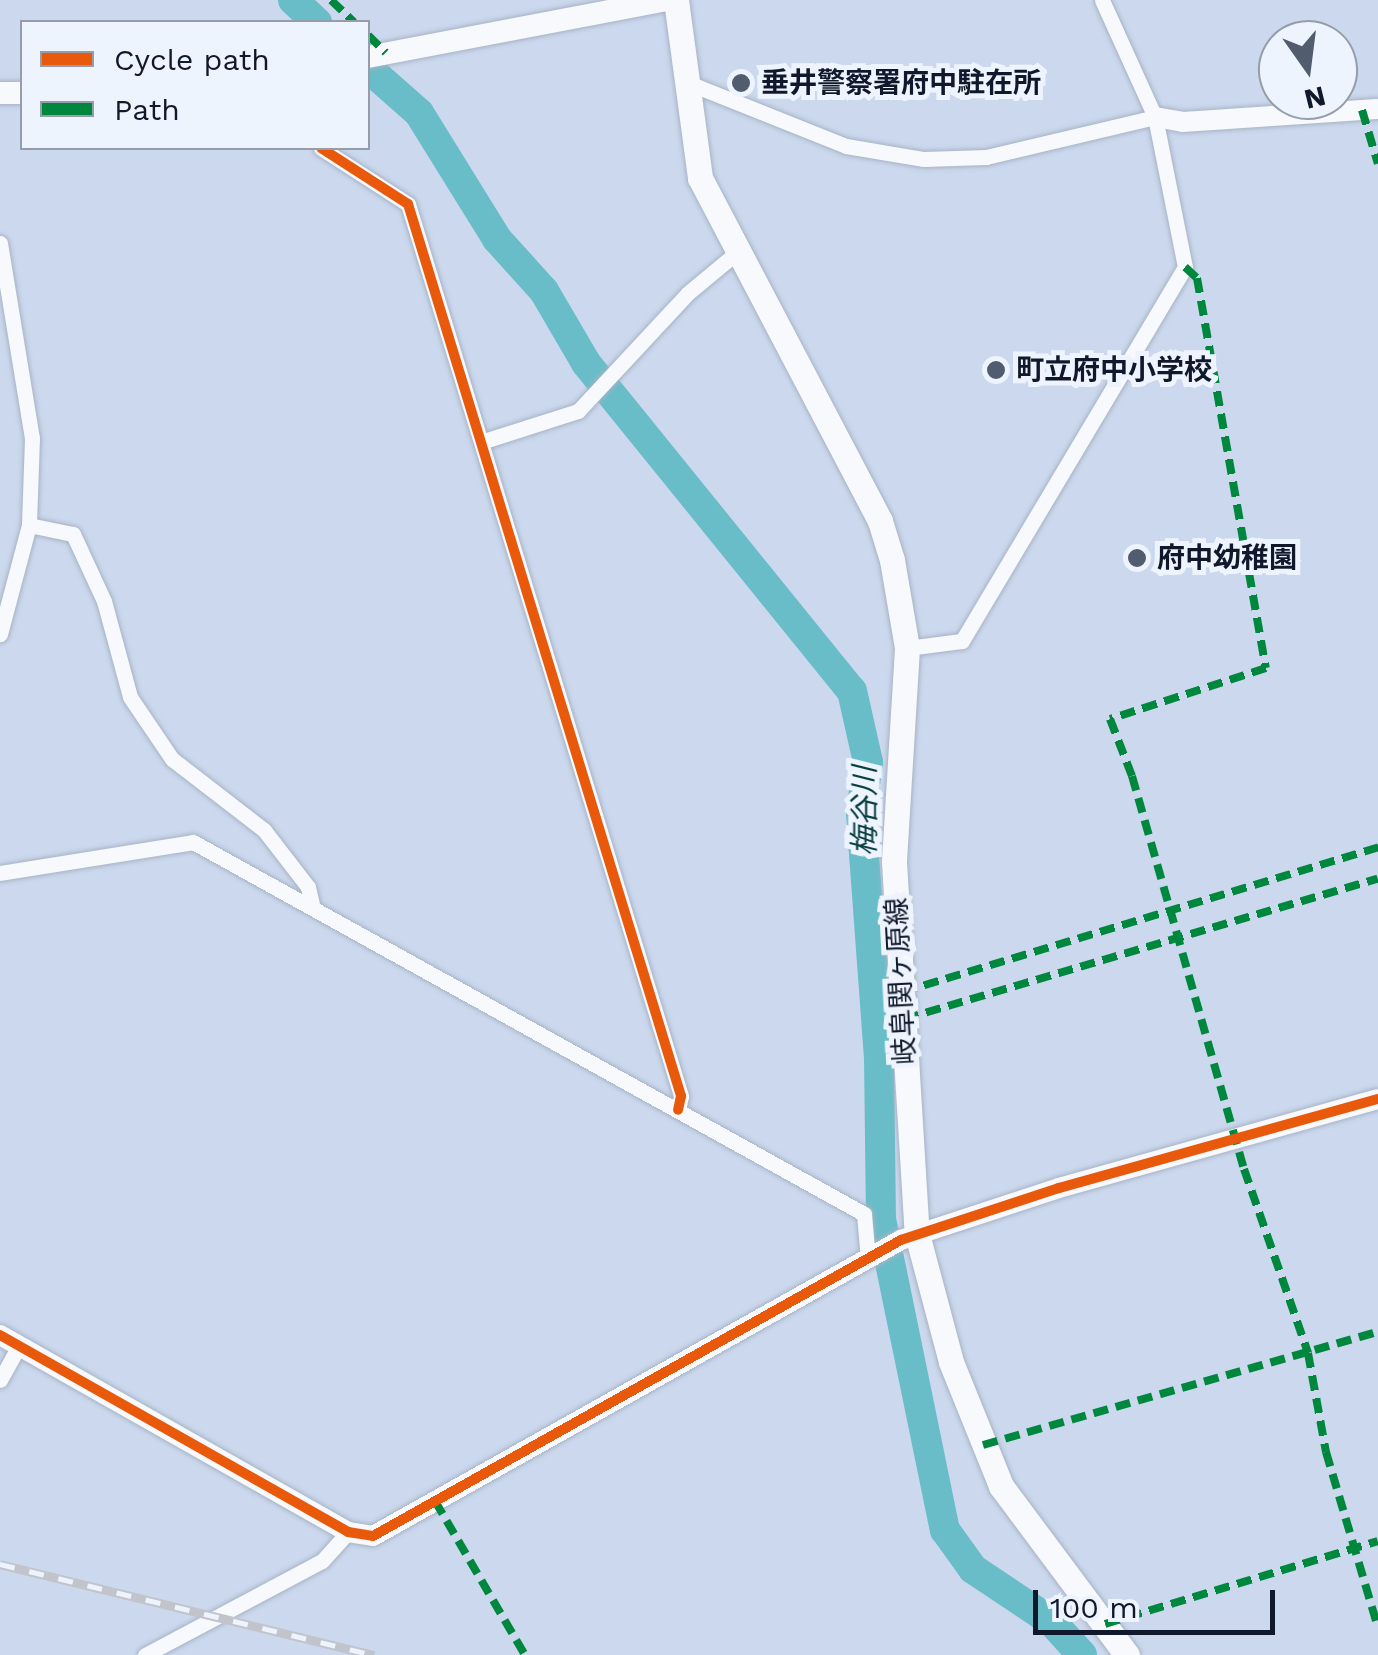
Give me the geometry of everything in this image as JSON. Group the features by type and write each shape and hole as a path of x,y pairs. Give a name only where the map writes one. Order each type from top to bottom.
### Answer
{"main road":[{"path":"377,55 666,0"},
{"name":"岐阜関ヶ原線","path":"676,0 700,178 735,254 880,521 907,648 894,862 909,1237 951,1362 1001,1486 1127,1655"}],"street":[{"path":"907,648 962,640 1185,267 1155,117 1102,0"},
{"path":"686,82 846,146 924,159 986,157 1155,117 1182,122 1378,109"},
{"path":"324,150 408,204 484,442 681,1096 678,1110"},
{"path":"0,243 32,438 29,525 0,634"},
{"path":"484,442 588,403 688,294 735,254"},
{"path":"29,525 73,534 104,600 130,697 172,759 264,830 308,887 312,905"},
{"path":"0,874 193,842 864,1214 872,1257"},
{"path":"0,1336 348,1532 373,1536 909,1237 1378,1100"},
{"path":"0,1380 19,1346"},
{"path":"145,1655 322,1561 348,1532"}],"waterway":[{"name":"梅谷川","path":"293,0 315,20"},
{"name":"梅谷川","path":"370,70 419,113 497,239 544,291 586,363 852,691 868,762 861,813 879,1056 881,1219 945,1530 973,1569 1051,1621 1082,1655"}],"railway":[{"path":"0,1564 374,1655"}],"marked path":[{"path":"331,0 352,20"},
{"path":"370,37 386,53"},
{"path":"1362,110 1378,164"},
{"path":"1185,267 1197,278 1266,668 1110,719 1132,776 1244,1169 1308,1353 1326,1452 1378,1628"},
{"path":"902,992 1378,847"},
{"path":"904,1019 1378,879"},
{"path":"983,1445 1378,1332"},
{"path":"435,1501 525,1655"},
{"path":"1105,1624 1378,1541"}],"cycle path":[{"path":"324,150 408,204 681,1096 678,1110"},
{"path":"0,1335 348,1532 373,1536 901,1240 1059,1188 1378,1099"}],"place":[{"name":"垂井警察署府中駐在所","path":"741,83"},
{"name":"町立府中小学校","path":"996,370"},
{"name":"府中幼稚園","path":"1137,558"}]}
